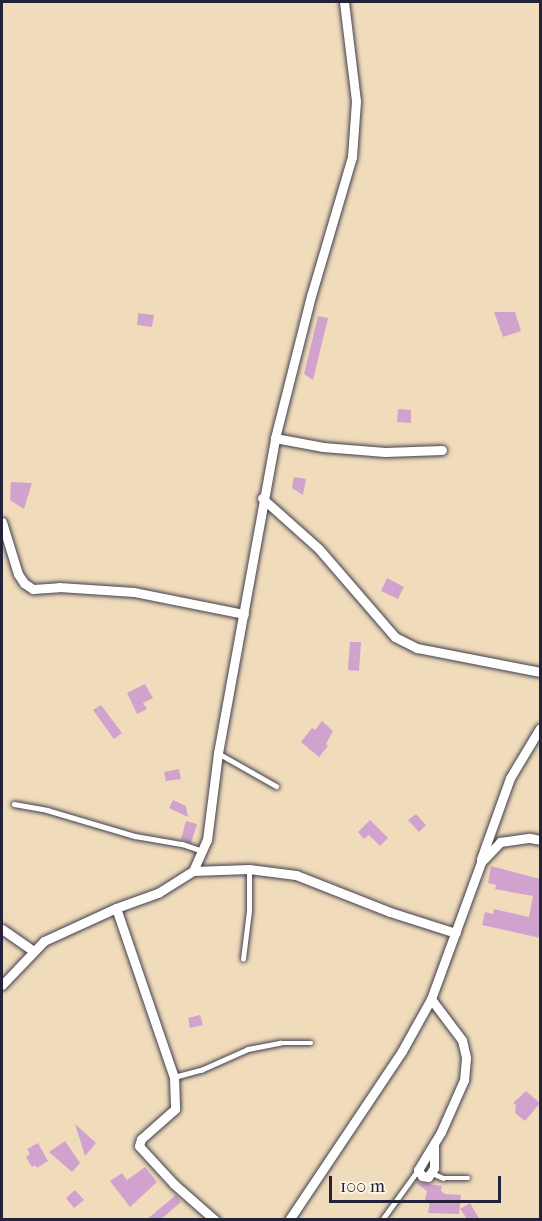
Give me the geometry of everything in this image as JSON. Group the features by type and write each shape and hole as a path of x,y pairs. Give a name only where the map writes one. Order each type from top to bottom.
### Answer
{"street":[{"path":"193,871 207,840 218,753 244,614 262,498 275,438 310,296 352,157 356,101 344,2"},
{"path":"275,438 323,447 385,452 442,450"},
{"path":"262,498 319,549 394,638 417,648 540,672"},
{"path":"2,522 18,574 33,589 59,587 134,592 244,614"},
{"path":"290,1220 402,1051 431,999 510,778 540,728"},
{"path":"481,862 500,843 530,838 540,840"},
{"path":"2,985 33,951 59,933 116,908 158,893 193,871 249,869 296,875 390,912 456,933"},
{"path":"116,908 174,1077 175,1109 141,1139 139,1146 174,1184 215,1220"},
{"path":"2,929 33,951"},
{"path":"431,999 462,1040 466,1058 464,1080 434,1144 418,1170 423,1176 428,1177 432,1173 435,1160 434,1144"}],"lane":[{"path":"218,753 276,786"},
{"path":"14,804 47,810 135,836 182,844 202,851"},
{"path":"243,959 249,911 249,869"},
{"path":"174,1077 201,1070 248,1049 280,1043 311,1043"},
{"path":"382,1220 418,1170"},
{"path":"432,1173 443,1178 468,1178"}],"building":[{"path":"494,312 515,312 521,331 503,337"},
{"path":"138,313 154,315 152,327 137,325"},
{"path":"318,316 328,318 313,380 304,374"},
{"path":"398,409 411,410 411,423 397,422"},
{"path":"294,477 306,479 303,495 292,488"},
{"path":"11,482 32,483 24,509 10,500"},
{"path":"387,578 404,587 398,599 381,591"},
{"path":"350,642 361,642 359,671 348,670"},
{"path":"145,684 153,698 143,703 147,709 137,714 127,693"},
{"path":"101,705 122,733 114,739 93,710"},
{"path":"322,721 333,731 326,744 328,746 319,757 301,742 312,728 315,730"},
{"path":"179,769 181,779 166,781 164,772"},
{"path":"173,800 186,806 188,817 169,808"},
{"path":"416,814 426,825 419,832 408,820"},
{"path":"370,820 388,838 380,846 369,835 364,839 358,832"},
{"path":"186,821 197,824 191,843 181,839"},
{"path":"491,866 540,879 540,938 482,925 485,912 493,914 494,909 529,917 533,896 495,889 496,885 488,883"},
{"path":"200,1015 203,1025 190,1028 188,1018"},
{"path":"526,1091 540,1103 525,1121 515,1113 516,1105 513,1103"},
{"path":"75,1124 96,1143 85,1156"},
{"path":"65,1141 80,1163 72,1172 49,1152"},
{"path":"38,1143 48,1161 37,1168 35,1165 32,1167 26,1157 30,1154 27,1149"},
{"path":"145,1167 157,1182 130,1207 110,1181 122,1173 127,1180"},
{"path":"415,1182 442,1186 441,1191 445,1194 461,1195 459,1214 428,1213 430,1201 425,1200 427,1191"},
{"path":"75,1190 84,1200 74,1208 66,1198"},
{"path":"176,1195 181,1202 160,1220 146,1220"},
{"path":"470,1203 480,1220 468,1220 460,1209"}]}
